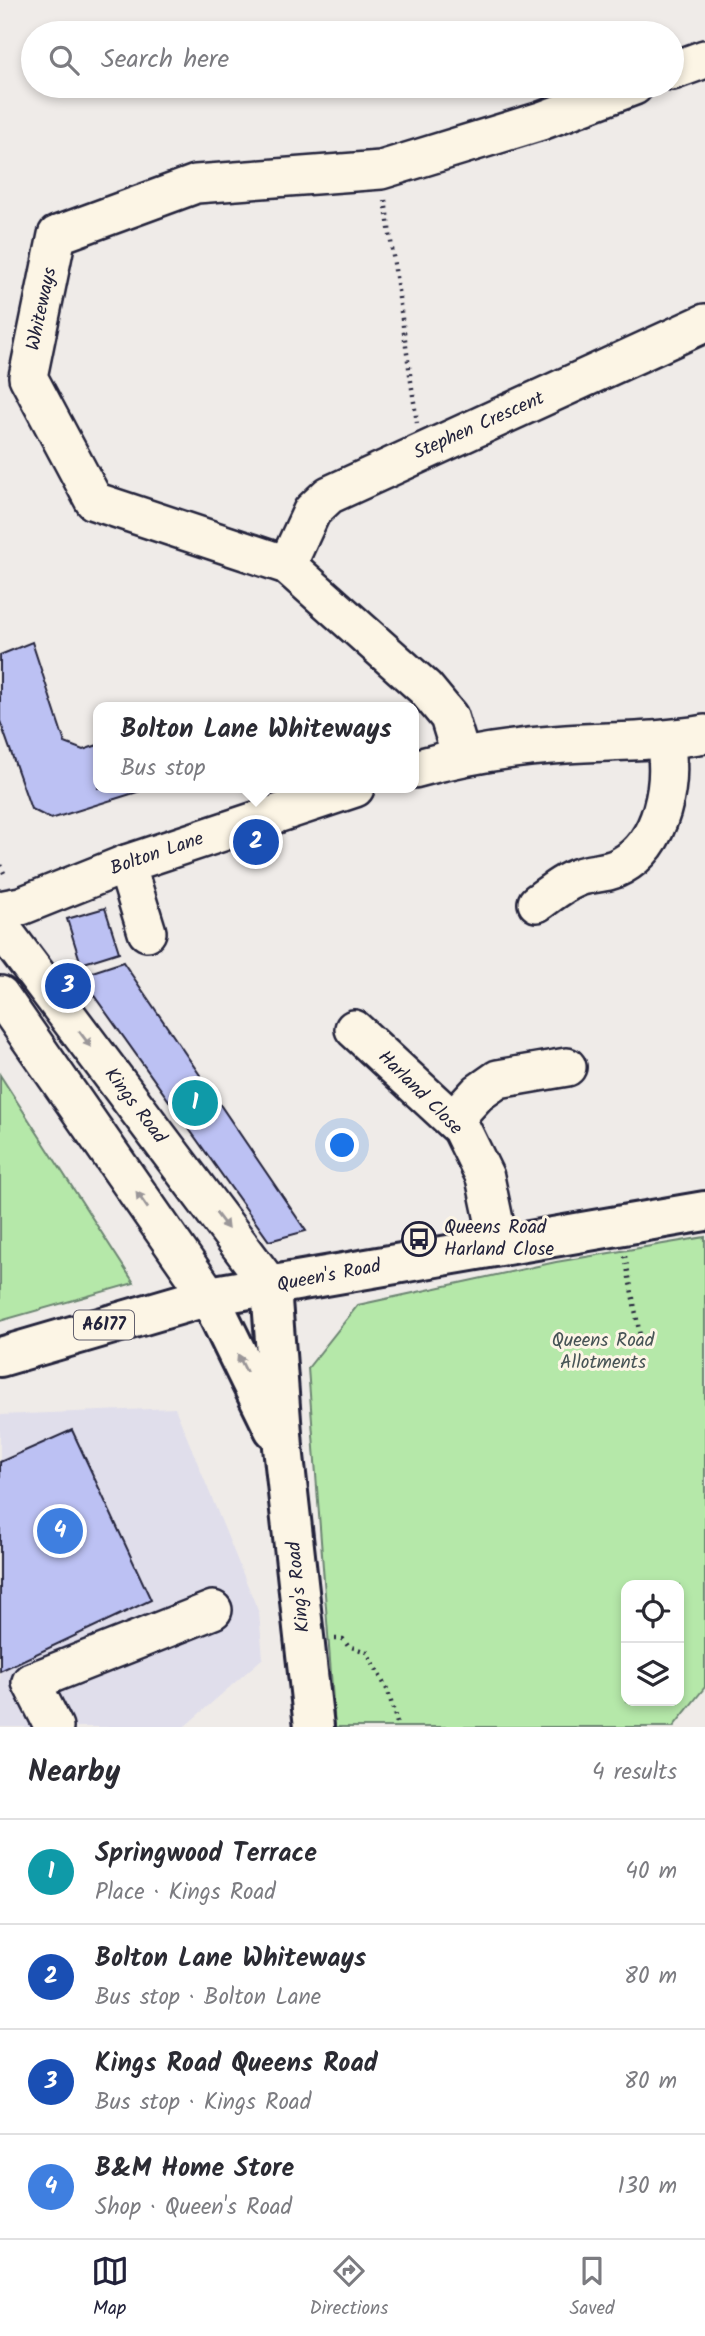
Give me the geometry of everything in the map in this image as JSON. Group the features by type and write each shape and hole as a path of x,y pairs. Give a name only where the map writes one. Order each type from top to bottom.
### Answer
{"main road":[{"name":"Queen's Road","path":"0,1357 209,1296 499,1244 705,1211"},
{"name":"King's Road","path":"271,1287 283,1447 314,1727"},
{"name":"King's Road","path":"209,1296 283,1447"}],"street":[{"path":"684,67 705,59"},
{"name":"Whiteways","path":"461,756 449,717 425,688 286,565 94,501 28,377 57,235 195,184 381,170 541,121 602,98"},
{"name":"Stephen Crescent","path":"286,565 312,512 329,495 705,323"},
{"path":"419,768 461,756 565,744 666,741 705,734"},
{"path":"537,903 576,878 623,866 647,842 668,788 666,741"},
{"name":"Bolton Lane","path":"0,910 21,906 125,864 340,793"},
{"path":"125,864 147,932"},
{"name":"Kings Road","path":"0,926 271,1287"},
{"path":"0,995 209,1296"},
{"name":"Harland Close","path":"354,1029 461,1128 485,1177 499,1244"},
{"path":"453,1120 478,1093 498,1079 567,1067"},
{"path":"54,1727 30,1682 213,1610"}],"path":[{"path":"381,170 421,452"},
{"path":"619,1225 641,1341"},
{"path":"348,1646 367,1652 388,1692 398,1727"}],"shaded area":[{"path":"175,1408 259,1613 263,1658 184,1727 0,1727 0,1415"}],"green space":[{"path":"0,1075 134,1283 0,1321"},
{"name":"Queens Road Allotments","path":"705,1237 705,1687 673,1727 335,1727 308,1368 358,1305 556,1262"}],"building":[{"path":"32,642 65,743 83,750 93,747 93,793 134,793 51,819 31,809 0,721 0,655"},
{"path":"105,908 119,952 81,964 67,919"},
{"path":"123,962 306,1231 269,1241 80,976"},
{"path":"72,1430 151,1600 0,1671 0,1462"}],"place":[{"name":"Bolton Lane Whiteways","path":"256,842"},
{"name":"Kings Road Queens Road","path":"68,986"},
{"name":"Springwood Terrace","path":"195,1103"},
{"name":"Queens Road Harland Close","path":"419,1239"},
{"name":"B&M Home Store","path":"60,1531"}]}
